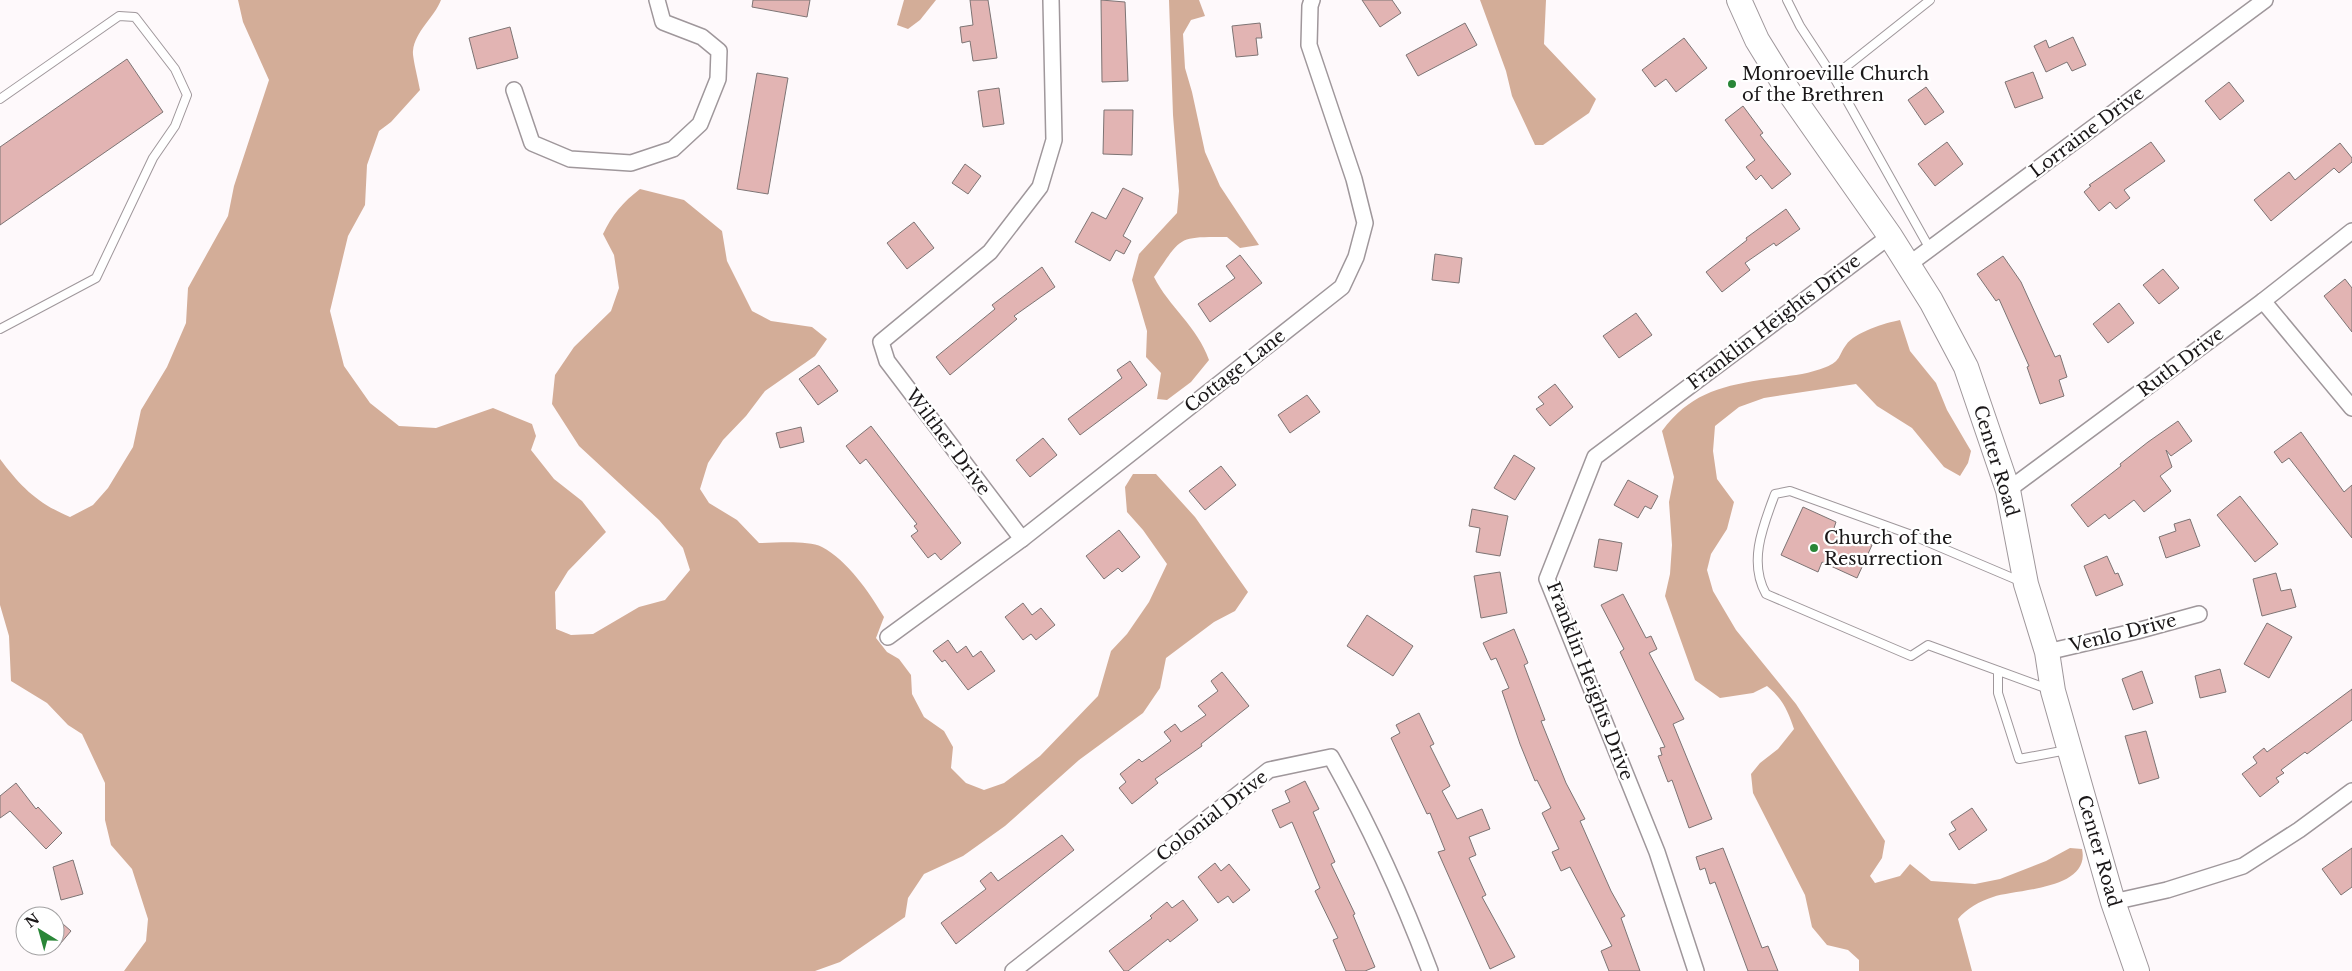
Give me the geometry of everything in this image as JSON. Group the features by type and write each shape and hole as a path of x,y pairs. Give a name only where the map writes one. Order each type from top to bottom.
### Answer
{"main road":[{"name":"Center Road","path":"1739,0 1757,40 1789,92 1890,236 1908,264 1966,367 2008,490 2026,584 2047,652 2053,691 2113,902 2137,971"}],"street":[{"path":"514,90 532,142 570,159 631,163 673,149 700,124 718,80 719,51 702,37 663,22 657,0"},
{"name":"Wilther Drive","path":"1022,539 887,361 881,342 990,252 1040,187 1054,140 1051,0"},
{"name":"Cottage Lane","path":"888,637 1022,539 1342,287 1356,257 1365,223 1354,179 1309,45 1310,6 1312,0"},
{"name":"Lorraine Drive","path":"1908,264 2265,0"},
{"name":"Ruth Drive","path":"2008,490 2263,301 2352,231"},
{"name":"Franklin Heights Drive","path":"1696,971 1657,852 1547,579 1595,457 1890,236"},
{"path":"2263,301 2352,408"},
{"name":"Venlo Drive","path":"2047,652 2199,614"},
{"name":"Colonial Drive","path":"1013,971 1269,770 1331,757 1363,815 1403,898 1430,971"},
{"path":"2113,902 2167,890 2243,866 2299,830 2352,791"}],"lane":[{"path":"1787,0 1800,26 1833,77 1930,249"},
{"path":"1833,77 1930,0"},
{"path":"0,99 119,16 135,17 175,68 187,95 175,126 153,158 96,278 0,329"},
{"path":"2026,584 1909,534 1790,491 1775,494 1765,522 1756,562 1758,580 1766,594 1911,656 1928,645 2053,691"},
{"path":"1998,671 1998,692 2019,759 2070,749"}],"shaded area":[{"path":"238,0 441,0 414,44 413,54 420,90 391,122 379,131 367,165 365,205 348,236 330,311 344,366 370,403 399,426 436,428 493,408 532,424 536,436 531,450 554,479 582,501 606,532 568,571 555,592 556,629 571,635 593,634 639,607 665,600 690,570 683,548 659,520 579,446 552,404 555,375 574,347 611,311 619,288 614,255 603,234 618,209 640,189 684,200 722,231 727,261 752,311 771,321 812,327 827,339 815,356 765,391 746,416 723,440 708,463 700,489 709,503 737,520 759,543 808,543 822,547 841,560 872,597 884,617 876,638 887,652 899,659 911,675 912,694 924,717 944,731 953,747 951,768 966,783 984,790 1004,783 1040,756 1098,696 1111,651 1127,634 1149,602 1167,564 1143,530 1127,512 1125,487 1133,474 1156,474 1195,517 1248,592 1235,611 1214,622 1166,658 1160,688 1143,713 1079,760 1005,826 963,856 924,874 908,898 905,917 840,962 815,971 124,971 146,941 148,919 132,869 111,845 105,820 105,783 82,734 68,725 47,703 11,681 9,636 0,605 0,459 15,478 39,500 70,517 93,505 108,488 133,447 141,410 167,367 186,323 188,288 228,216 234,186 269,80 243,22"},
{"path":"904,0 936,0 920,20 908,29 897,25"},
{"path":"1169,0 1199,0 1205,16 1191,20 1183,34 1185,68 1205,152 1220,186 1259,245 1240,248 1227,237 1198,237 1189,239 1176,246 1154,277 1167,298 1197,337 1209,360 1191,382 1167,400 1157,399 1161,373 1146,357 1147,331 1132,280 1139,254 1177,213 1179,191 1173,115"},
{"path":"1480,0 1546,0 1544,44 1596,99 1589,113 1543,145 1535,145 1512,96 1506,71"},
{"path":"1900,320 1910,351 1936,383 1947,410 1971,451 1968,463 1960,476 1944,467 1912,428 1877,406 1856,384 1764,398 1739,407 1715,426 1713,451 1717,479 1734,502 1727,529 1711,554 1707,570 1713,591 1736,630 1796,704 1885,841 1882,858 1870,876 1875,883 1900,876 1910,864 1931,881 1975,884 2000,879 2046,861 2070,848 2082,849 2082,863 2075,873 2064,880 2034,889 1993,897 1961,915 1958,919 1972,971 1859,971 1859,960 1848,950 1827,945 1812,927 1805,895 1753,793 1751,774 1760,763 1778,749 1794,729 1789,716 1781,700 1767,686 1753,693 1720,698 1695,680 1665,596 1670,574 1672,545 1669,502 1674,477 1662,431 1672,419 1694,401 1717,390 1745,383 1802,374 1831,365 1837,360 1850,340 1856,336 1879,326"}],"building":[{"path":"753,0 810,0 807,17 752,7"},
{"path":"970,0 988,0 997,58 973,61 970,41 962,43 960,27 973,25"},
{"path":"1101,0 1125,2 1128,81 1102,82"},
{"path":"1362,0 1392,0 1401,13 1380,27"},
{"path":"1260,23 1262,38 1256,38 1258,55 1236,57 1232,26"},
{"path":"1465,23 1477,45 1418,76 1406,55"},
{"path":"510,27 518,58 477,69 469,38"},
{"path":"2073,37 2086,65 2072,71 2067,62 2046,72 2034,46 2046,40 2049,48"},
{"path":"1684,38 1707,68 1676,92 1666,79 1655,87 1642,70"},
{"path":"127,59 163,112 0,225 0,147"},
{"path":"2033,72 2043,98 2015,108 2005,82"},
{"path":"757,73 788,78 768,194 737,189"},
{"path":"2229,82 2244,101 2220,120 2205,101"},
{"path":"1926,87 1944,112 1925,125 1908,100"},
{"path":"999,88 1004,124 983,127 978,91"},
{"path":"1743,106 1763,133 1760,135 1791,174 1772,189 1761,175 1756,180 1746,167 1755,160 1725,120"},
{"path":"1104,110 1133,110 1132,155 1103,154"},
{"path":"1947,142 1963,164 1935,186 1918,164"},
{"path":"2151,142 2165,161 2124,190 2130,198 2116,209 2110,202 2099,211 2084,192 2091,186 2089,185"},
{"path":"2340,143 2352,158 2352,162 2339,173 2334,168 2271,221 2254,200 2289,172 2295,180"},
{"path":"965,164 981,176 968,194 952,183"},
{"path":"1123,188 1143,198 1123,236 1131,241 1124,254 1116,250 1110,261 1075,242 1092,212 1106,219"},
{"path":"1786,209 1800,229 1776,246 1774,243 1745,263 1750,270 1722,292 1706,272 1747,240 1746,238"},
{"path":"914,222 934,248 907,269 887,243"},
{"path":"1435,254 1462,258 1459,283 1432,280"},
{"path":"1240,255 1262,283 1210,322 1198,304 1235,278 1226,266"},
{"path":"2003,256 2021,282 2055,357 2060,355 2067,377 2059,380 2064,396 2040,404 2027,367 2029,366 1999,299 1996,301 1977,274"},
{"path":"1042,267 1055,287 1014,316 1017,319 950,375 936,357 995,309 992,305"},
{"path":"2163,269 2179,288 2159,304 2143,285"},
{"path":"2345,279 2352,288 2352,332 2324,296"},
{"path":"2119,303 2134,323 2108,343 2093,324"},
{"path":"1636,313 1652,335 1619,358 1603,336"},
{"path":"1130,361 1147,385 1080,435 1068,419 1122,378 1117,370"},
{"path":"819,365 838,391 818,405 799,379"},
{"path":"1555,384 1573,407 1550,426 1536,409 1544,404 1538,397"},
{"path":"1307,395 1320,412 1290,433 1278,415"},
{"path":"2178,421 2192,441 2171,456 2166,450 2172,467 2160,476 2171,491 2144,512 2134,500 2109,519 2105,514 2088,527 2071,505 2148,442"},
{"path":"871,426 961,543 941,560 935,553 928,558 911,536 918,531 914,526 917,524 866,459 860,464 846,446"},
{"path":"801,427 804,442 780,448 776,433"},
{"path":"2301,432 2344,492 2352,485 2352,538 2289,458 2282,463 2274,452"},
{"path":"1043,438 1057,455 1030,477 1016,460"},
{"path":"1514,455 1535,468 1515,500 1494,488"},
{"path":"1221,466 1236,485 1205,510 1189,491"},
{"path":"1628,480 1658,496 1651,509 1645,506 1638,518 1614,505"},
{"path":"2240,496 2278,544 2255,562 2217,515"},
{"path":"1803,507 1836,522 1834,528 1872,545 1857,578 1822,562 1818,572 1781,555"},
{"path":"1472,509 1508,516 1500,556 1476,552 1480,528 1469,526"},
{"path":"2190,519 2200,546 2166,558 2159,537 2176,531 2174,524"},
{"path":"1119,530 1140,557 1122,572 1118,568 1104,579 1086,556"},
{"path":"1599,539 1622,543 1617,571 1594,567"},
{"path":"2107,556 2115,574 2118,573 2123,585 2096,596 2084,566"},
{"path":"1500,572 1507,613 1481,618 1474,576"},
{"path":"2276,573 2281,591 2291,589 2296,607 2262,616 2253,579"},
{"path":"1623,594 1646,638 1651,636 1657,649 1649,653 1684,719 1673,724 1712,819 1689,828 1672,780 1668,782 1658,756 1662,755 1660,748 1665,747 1620,652 1624,649 1601,605"},
{"path":"1023,603 1032,615 1041,608 1055,625 1036,640 1031,634 1023,640 1005,617"},
{"path":"1367,615 1413,646 1393,676 1347,646"},
{"path":"2267,623 2292,637 2269,678 2244,664"},
{"path":"1514,629 1528,663 1524,665 1545,720 1541,721 1566,783 1585,819 1580,821 1611,891 1625,916 1621,918 1640,971 1609,971 1601,951 1612,946 1570,867 1561,871 1552,852 1559,849 1542,813 1551,808 1537,780 1535,781 1520,744 1502,691 1509,688 1496,658 1491,660 1483,643"},
{"path":"948,640 957,653 966,646 973,657 981,651 995,671 968,690 945,660 942,662 933,651"},
{"path":"2220,669 2226,692 2200,698 2195,676"},
{"path":"2142,671 2153,703 2133,710 2122,679"},
{"path":"1222,672 1249,706 1201,744 1202,746 1155,779 1158,783 1132,804 1119,788 1126,782 1120,774 1139,759 1142,762 1171,741 1164,732 1175,724 1181,732 1206,715 1198,706 1218,691 1211,681"},
{"path":"2352,689 2352,720 2307,754 2305,752 2281,770 2284,773 2276,778 2279,782 2260,797 2242,774 2257,763 2253,757 2264,748 2267,752"},
{"path":"1419,713 1434,744 1430,746 1450,786 1442,791 1457,819 1482,809 1490,829 1469,837 1476,855 1469,858 1486,895 1482,897 1515,957 1490,969 1438,852 1445,850 1430,813 1427,814 1391,738 1400,733 1396,725"},
{"path":"2146,731 2159,778 2139,784 2125,736"},
{"path":"1305,781 1319,809 1313,812 1335,862 1331,864 1355,914 1353,915 1375,967 1365,971 1346,971 1333,940 1338,938 1315,891 1320,888 1292,822 1280,828 1272,810 1290,802 1285,791"},
{"path":"16,783 36,809 38,807 62,833 46,849 10,811 0,818 0,796"},
{"path":"1972,808 1987,830 1959,850 1949,834 1956,830 1951,822"},
{"path":"1062,835 1074,850 956,944 941,923 986,889 980,881 991,872 998,881"},
{"path":"1723,848 1762,948 1768,946 1778,971 1748,971 1715,882 1710,884 1705,868 1700,870 1696,857"},
{"path":"2352,848 2352,887 2341,895 2322,869"},
{"path":"73,860 83,894 61,900 53,867"},
{"path":"1215,863 1221,871 1229,864 1250,890 1233,903 1228,896 1218,903 1198,877"},
{"path":"1183,900 1198,920 1170,942 1168,939 1128,971 1124,971 1109,951 1152,918 1150,916 1167,902 1172,908"},
{"path":"65,926 71,931 65,938"}],"place":[{"name":"Monroeville Church of the Brethren","path":"1732,84"},
{"name":"Church of the Resurrection","path":"1814,548"}]}
